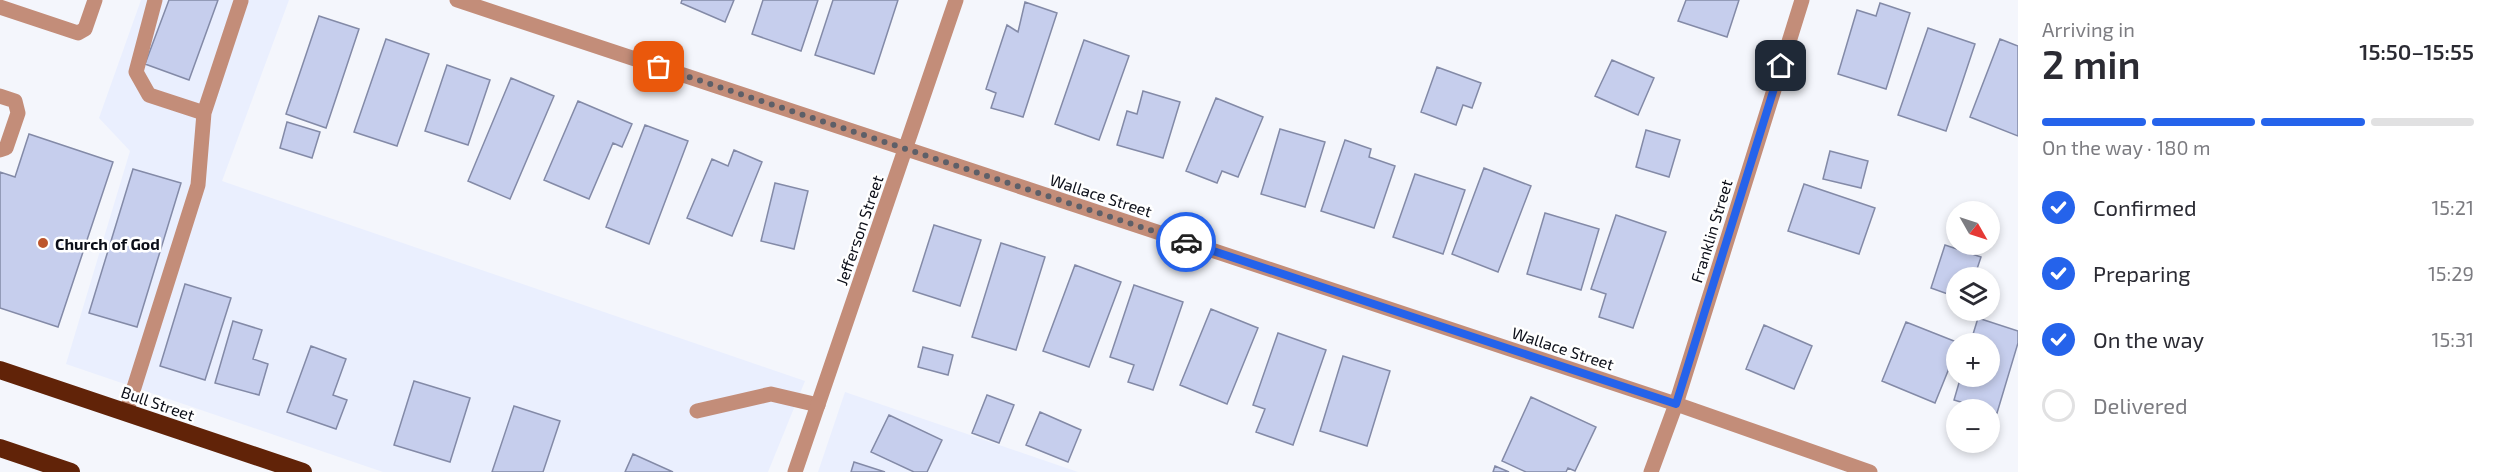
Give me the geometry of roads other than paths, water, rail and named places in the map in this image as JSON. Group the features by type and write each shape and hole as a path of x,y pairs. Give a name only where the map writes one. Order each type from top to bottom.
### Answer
{"highway":[{"name":"Bull Street","path":"0,370 303,472"},
{"path":"0,448 71,472"}],"street":[{"path":"0,7 78,33 85,29 95,0"},
{"path":"155,0 136,72 149,95 204,113"},
{"name":"Wallace Street","path":"457,0 1676,404 1870,472"},
{"name":"Jefferson Street","path":"795,472 956,0"},
{"name":"Franklin Street","path":"1651,472 1676,404 1802,0"},
{"path":"126,412 198,185 204,113 241,1"},
{"path":"0,96 15,101 18,113 6,148 0,150"},
{"path":"697,411 771,394 818,405"}],"place":[{"name":"Church of God","path":"43,243"}]}
